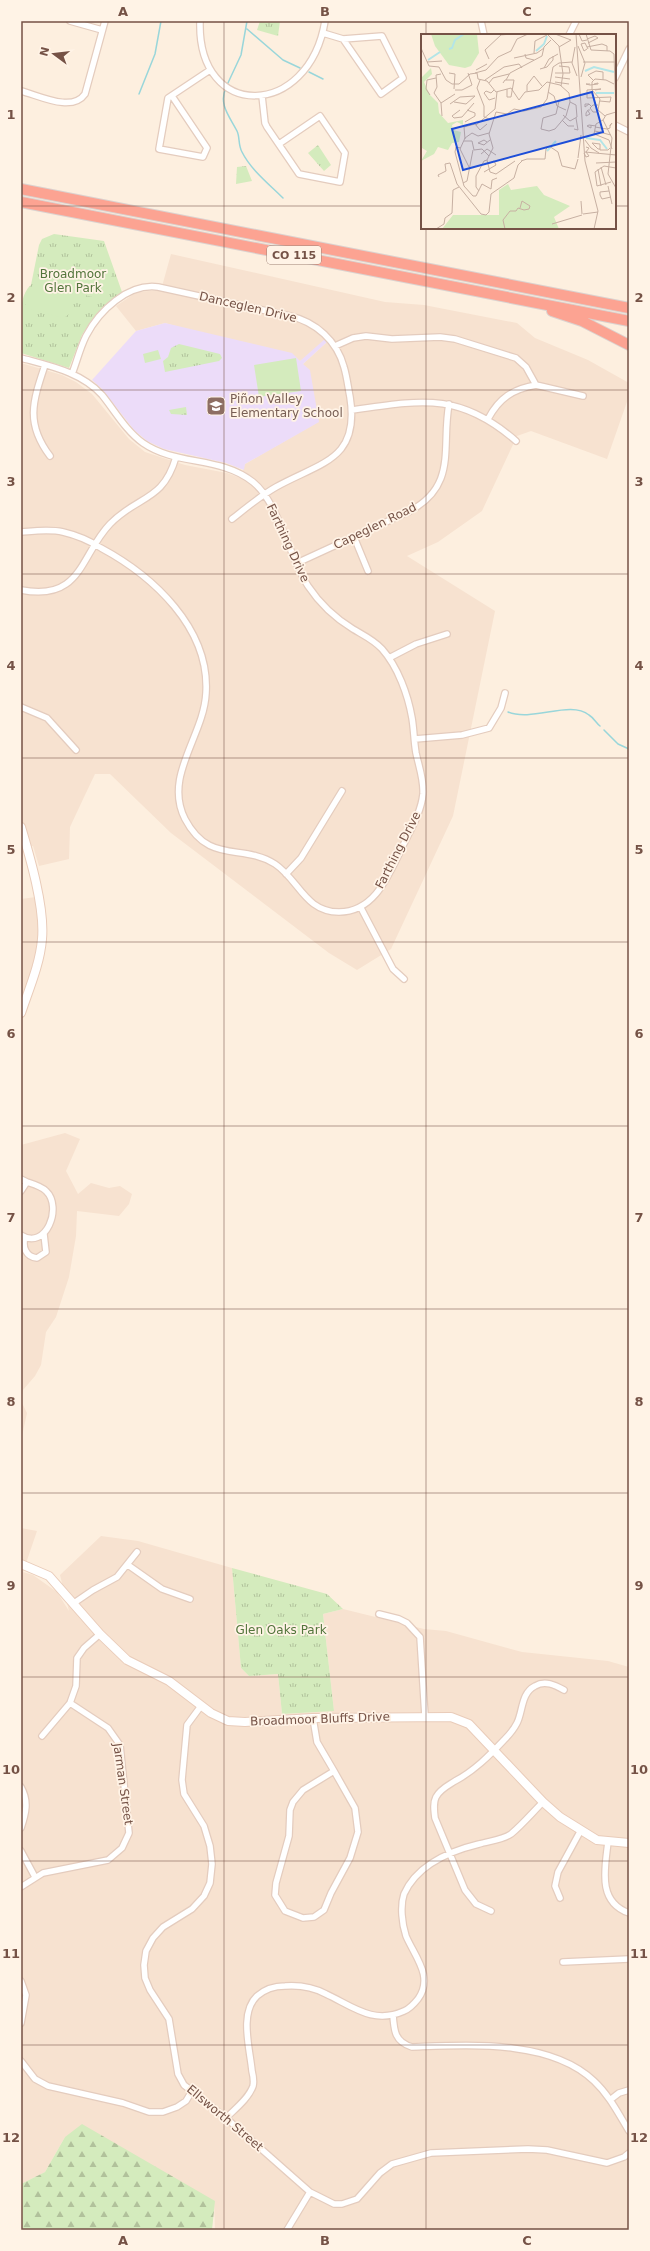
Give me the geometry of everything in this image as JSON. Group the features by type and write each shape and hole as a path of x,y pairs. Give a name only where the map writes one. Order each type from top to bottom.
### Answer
{"highway":[{"name":"CO 115","path":"21,188 629,308"},
{"name":"CO 115","path":"21,202 629,321"},
{"path":"506,284 629,302"},
{"path":"497,295 573,318 629,346"}],"street":[{"path":"70,21 102,30"},
{"path":"21,91 68,103 81,99 85,94 104,21"},
{"path":"200,21 203,52 210,70 223,84 234,90 262,96 282,90 297,78 313,58 323,34 325,21"},
{"path":"481,21 484,34"},
{"path":"570,34 576,21"},
{"path":"323,34 343,39 382,36 403,78 381,94 343,39"},
{"path":"616,76 629,49"},
{"path":"172,96 207,148 203,157 158,149 168,98 210,70"},
{"path":"262,96 265,123 279,144 299,174 340,182 345,154 320,116 279,144"},
{"path":"616,126 629,132"},
{"name":"Danceglen Drive","path":"72,374 86,337 99,318 127,293 146,286 158,287 297,317 316,327 335,346 345,369 352,410 352,425 349,437 337,454 265,494 232,519"},
{"path":"335,346 353,338 366,336 392,339 434,336 455,339 516,358 526,367 536,385"},
{"name":"Farthing Drive","path":"21,358 72,374 96,389 139,441 152,448 176,457 234,470 252,481 265,494 305,581 321,602 342,622 374,641 388,658 407,699 423,781 420,808 385,880 375,896 361,908"},
{"path":"45,365 34,399 33,414 35,432 50,456"},
{"path":"488,419 506,395 520,388 536,385 583,396"},
{"path":"352,410 426,402 450,404 469,410 488,419 516,441"},
{"name":"Capeglen Road","path":"297,563 418,507 434,490 442,478 446,463 446,428 450,404"},
{"path":"21,590 45,591 66,584 82,568 105,529 116,519 162,487 170,476 176,457"},
{"path":"21,532 62,532 96,545 134,568 168,598 189,628 202,658 206,677 205,708 199,729 182,770 178,785 180,804 186,821 196,834 214,848 224,852 264,859 286,874 305,898 320,908 342,912 361,908 393,969 404,978"},
{"path":"354,537 368,571"},
{"path":"388,658 416,644 447,634"},
{"path":"415,739 462,735 489,728 501,708 505,693"},
{"path":"21,707 46,718 76,750"},
{"path":"286,874 301,858 342,791"},
{"path":"21,827 41,910 42,929 39,956 21,1013"},
{"path":"21,1191 24,1180 46,1191 52,1200 50,1224 44,1234 37,1238 23,1236 24,1248 28,1254 37,1258 46,1252 44,1234"},
{"path":"74,1603 99,1586 117,1577 137,1552"},
{"name":"Broadmoor Bluffs Drive","path":"21,1564 49,1576 100,1634 127,1660 169,1681 201,1706 220,1718 236,1722 313,1718 451,1716 469,1724 543,1802 560,1817 598,1840 629,1843"},
{"path":"128,1565 162,1589 190,1599"},
{"path":"379,1614 399,1618 407,1623 420,1637 422,1646 425,1716"},
{"path":"42,1736 70,1703 76,1686 77,1658 84,1648 100,1634"},
{"path":"491,1911 476,1904 470,1898 435,1818 434,1807 437,1796 446,1787 467,1775 495,1750 517,1723 527,1692 535,1685 552,1684 564,1690"},
{"name":"Jarman Street","path":"21,1887 43,1873 108,1860 122,1848 129,1833 118,1741 108,1728 70,1703"},
{"name":"Ellsworth Street","path":"201,1706 187,1725 182,1780 184,1794 204,1826 210,1846 212,1864 210,1883 204,1896 192,1909 163,1927 153,1938 146,1951 144,1965 145,1978 150,1990 169,2019 178,2074 184,2085 226,2118 310,2192 334,2204 350,2202 357,2199 386,2168 392,2164 431,2153 528,2149 547,2150 607,2163 624,2157 629,2153"},
{"path":"313,1718 317,1742 334,1771 355,1808 358,1832 356,1846 331,1893 324,1910 314,1917 303,1918 284,1911 275,1895 276,1883 289,1836 290,1810 293,1802 303,1790 334,1771"},
{"path":"21,1787 26,1799 26,1813 21,1828"},
{"path":"226,2118 248,2095 254,2085 247,2019 250,2006 256,1996 265,1990 277,1986 294,1985 312,1988 358,2012 373,2016 393,2015 406,2011 416,2002 422,1993 425,1980 420,1964 406,1935 402,1908 404,1895 423,1870 433,1862 450,1854 510,1834 543,1802"},
{"path":"560,1898 555,1886 558,1872 581,1830"},
{"path":"608,1842 605,1888 615,1904 629,1913"},
{"path":"21,1851 35,1877"},
{"path":"563,1962 629,1959"},
{"path":"21,1981 26,1995 21,2022"},
{"path":"393,2015 396,2036 405,2045 412,2048 463,2045 500,2047 550,2057 577,2069 593,2080 610,2100 629,2131"},
{"path":"21,2061 23,2070 48,2086 123,2103 149,2112 163,2112 177,2107 186,2101 192,2091"},
{"path":"610,2100 619,2093 629,2090"},
{"path":"288,2230 310,2192"}],"shaded area":[{"path":"171,254 385,302 424,305 517,323 535,338 588,360 629,383 629,396 607,459 531,431 517,436 482,511 438,542 407,556 495,611 453,816 391,949 357,970 329,953 171,833 110,774 95,774 70,827 69,859 39,866 33,846 21,850 21,363 62,375 76,382 92,394 129,439 145,452 185,465 227,473 240,478 245,464 318,422 303,364 327,342 300,361 165,323 136,331 116,306 137,292 161,290"},
{"name":"Piñon Valley Elementary School","path":"165,323 292,353 300,361 325,339 327,342 303,364 310,370 319,422 245,464 244,470 226,463 164,449 147,441 134,430 102,389 92,380 136,331"},
{"path":"36,897 39,939 35,960 21,1000 21,899"},
{"path":"65,1133 80,1139 66,1171 78,1194 91,1183 109,1188 120,1186 132,1194 129,1204 119,1216 77,1211 76,1236 69,1277 56,1317 46,1332 41,1365 35,1376 23,1390 21,1401 21,1145"},
{"path":"21,1401 27,1413 21,1440"},
{"path":"21,1528 37,1531 23,1572 33,1575 57,1592 69,1611 60,1575 101,1536 138,1541 232,1568 241,1668 249,1676 278,1674 282,1714 334,1711 323,1614 343,1609 424,1629 446,1631 522,1652 608,1661 629,1667 629,2230 215,2230 214,2201 65,2137 45,2172 21,2184"}],"green space":[{"path":"260,21 280,21 278,36 257,30"},
{"path":"318,145 331,165 324,171 308,153"},
{"path":"246,166 252,181 236,184 237,167"},
{"name":"Broadmoor Glen Park","path":"54,234 104,241 122,292 91,321 82,335 69,368 21,353 20,317 23,298 31,285 39,245 42,239"},
{"path":"85,266 112,273 104,300 77,293"},
{"path":"50,272 67,273 78,278 69,314 64,318 25,308 32,286 39,278"},
{"path":"179,344 220,354 222,358 219,361 165,372 163,361 168,357 171,348"},
{"path":"158,350 161,359 145,363 143,354"},
{"path":"296,358 301,391 259,397 254,365"},
{"path":"186,407 187,415 171,414 169,410"},
{"name":"Glen Oaks Park","path":"232,1568 327,1594 343,1609 323,1614 334,1711 282,1714 278,1674 249,1676 241,1668"},
{"path":"82,2124 215,2201 212,2230 21,2230 21,2184 45,2172 65,2137"}],"waterway":[{"path":"139,94 155,54 161,21"},
{"path":"227,85 241,55 247,21"},
{"path":"247,29 283,60 300,68"},
{"path":"309,72 323,79"},
{"path":"226,88 223,100 224,105 238,133 242,152 255,171 283,198"},
{"path":"508,712 529,715 562,710 581,711 591,716 600,726"},
{"path":"604,730 618,744 629,749"}],"place":[{"name":"Piñon Valley Elementary School","path":"216,406"}]}
